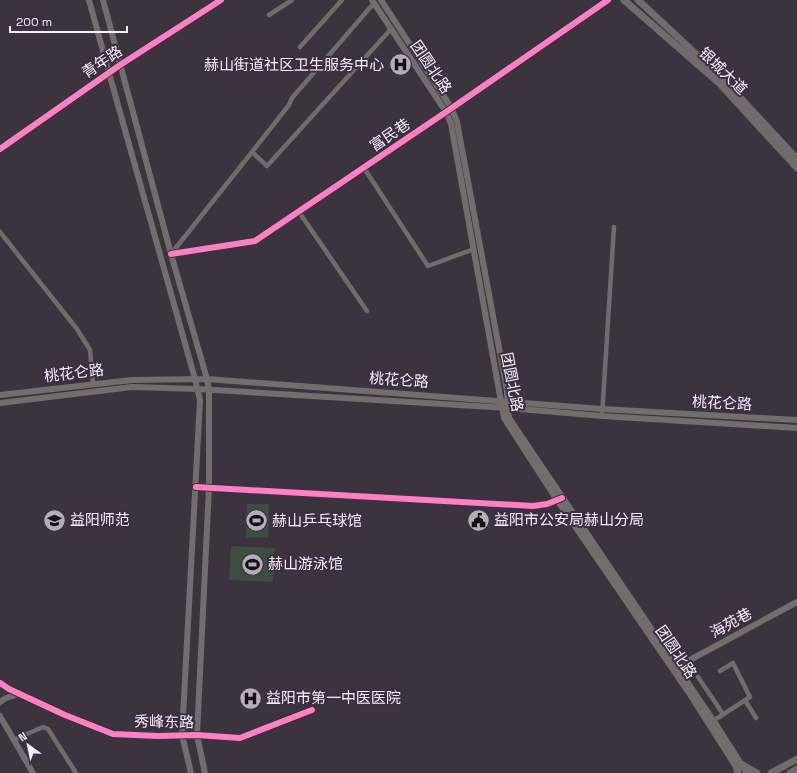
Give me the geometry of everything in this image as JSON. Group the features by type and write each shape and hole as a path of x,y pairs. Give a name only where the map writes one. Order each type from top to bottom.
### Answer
{"main road":[{"path":"89,0 196,379 200,400 182,735 191,773"},
{"path":"103,0 209,390 209,487 197,735 205,773"},
{"name":"青年路","path":"0,149 120,65 221,0"},
{"name":"团圆北路","path":"381,0 457,122 509,401 505,408"},
{"name":"富民巷","path":"171,254 255,241 608,0"},
{"name":"银城大道","path":"624,0 719,83 797,168"},
{"name":"银城大道","path":"638,0 723,79 797,159"},
{"name":"团圆北路","path":"373,1 390,29 449,110 501,401 509,418 560,499 739,769 747,773"},
{"name":"桃花仑路","path":"0,396 132,380 207,379 501,401 797,420"},
{"name":"桃花仑路","path":"0,403 132,387 198,389 797,428"},
{"path":"196,486 533,506 547,504 560,499"},
{"name":"团圆北路","path":"560,499 713,721 739,769"},
{"name":"海苑巷","path":"677,667 797,602"},
{"name":"秀峰东路","path":"0,683 2,686 19,694 113,734 197,735 240,738 312,710"},
{"path":"0,702 6,698 19,694"},
{"path":"0,716 33,773"},
{"path":"770,773 797,759"},
{"path":"739,769 757,773"},
{"path":"790,773 797,769"}],"street":[{"path":"269,15 292,0"},
{"path":"300,47 342,0"},
{"path":"171,254 289,105 292,98 373,1"},
{"path":"252,152 267,166 390,29"},
{"path":"364,168 428,266 474,249"},
{"path":"299,212 367,311"},
{"path":"602,416 614,227"},
{"path":"0,232 77,329 90,350 93,384"},
{"path":"713,721 750,697 733,663 720,671"},
{"path":"698,677 723,714"},
{"path":"745,700 756,718"},
{"path":"14,740 43,726 48,729 76,773"}],"green space":[{"name":"赫山乒乓球馆","path":"247,504 269,504 268,538 246,537"},
{"name":"赫山游泳馆","path":"231,546 275,548 273,582 229,580"}],"cycle path":[{"path":"0,149 120,65 221,0"},
{"path":"171,254 255,241 608,0"},
{"path":"196,487 533,506 547,504 562,498"},
{"path":"0,683 9,689 65,715 113,734 158,736 197,735 240,738 312,710"}],"place":[{"name":"赫山街道社区卫生服务中心","path":"400,65"},
{"name":"益阳师范","path":"55,520"},
{"name":"益阳市公安局赫山分局","path":"478,520"},
{"name":"赫山乒乓球馆","path":"257,521"},
{"name":"赫山游泳馆","path":"252,564"},
{"name":"益阳市第一中医医院","path":"251,698"}]}
